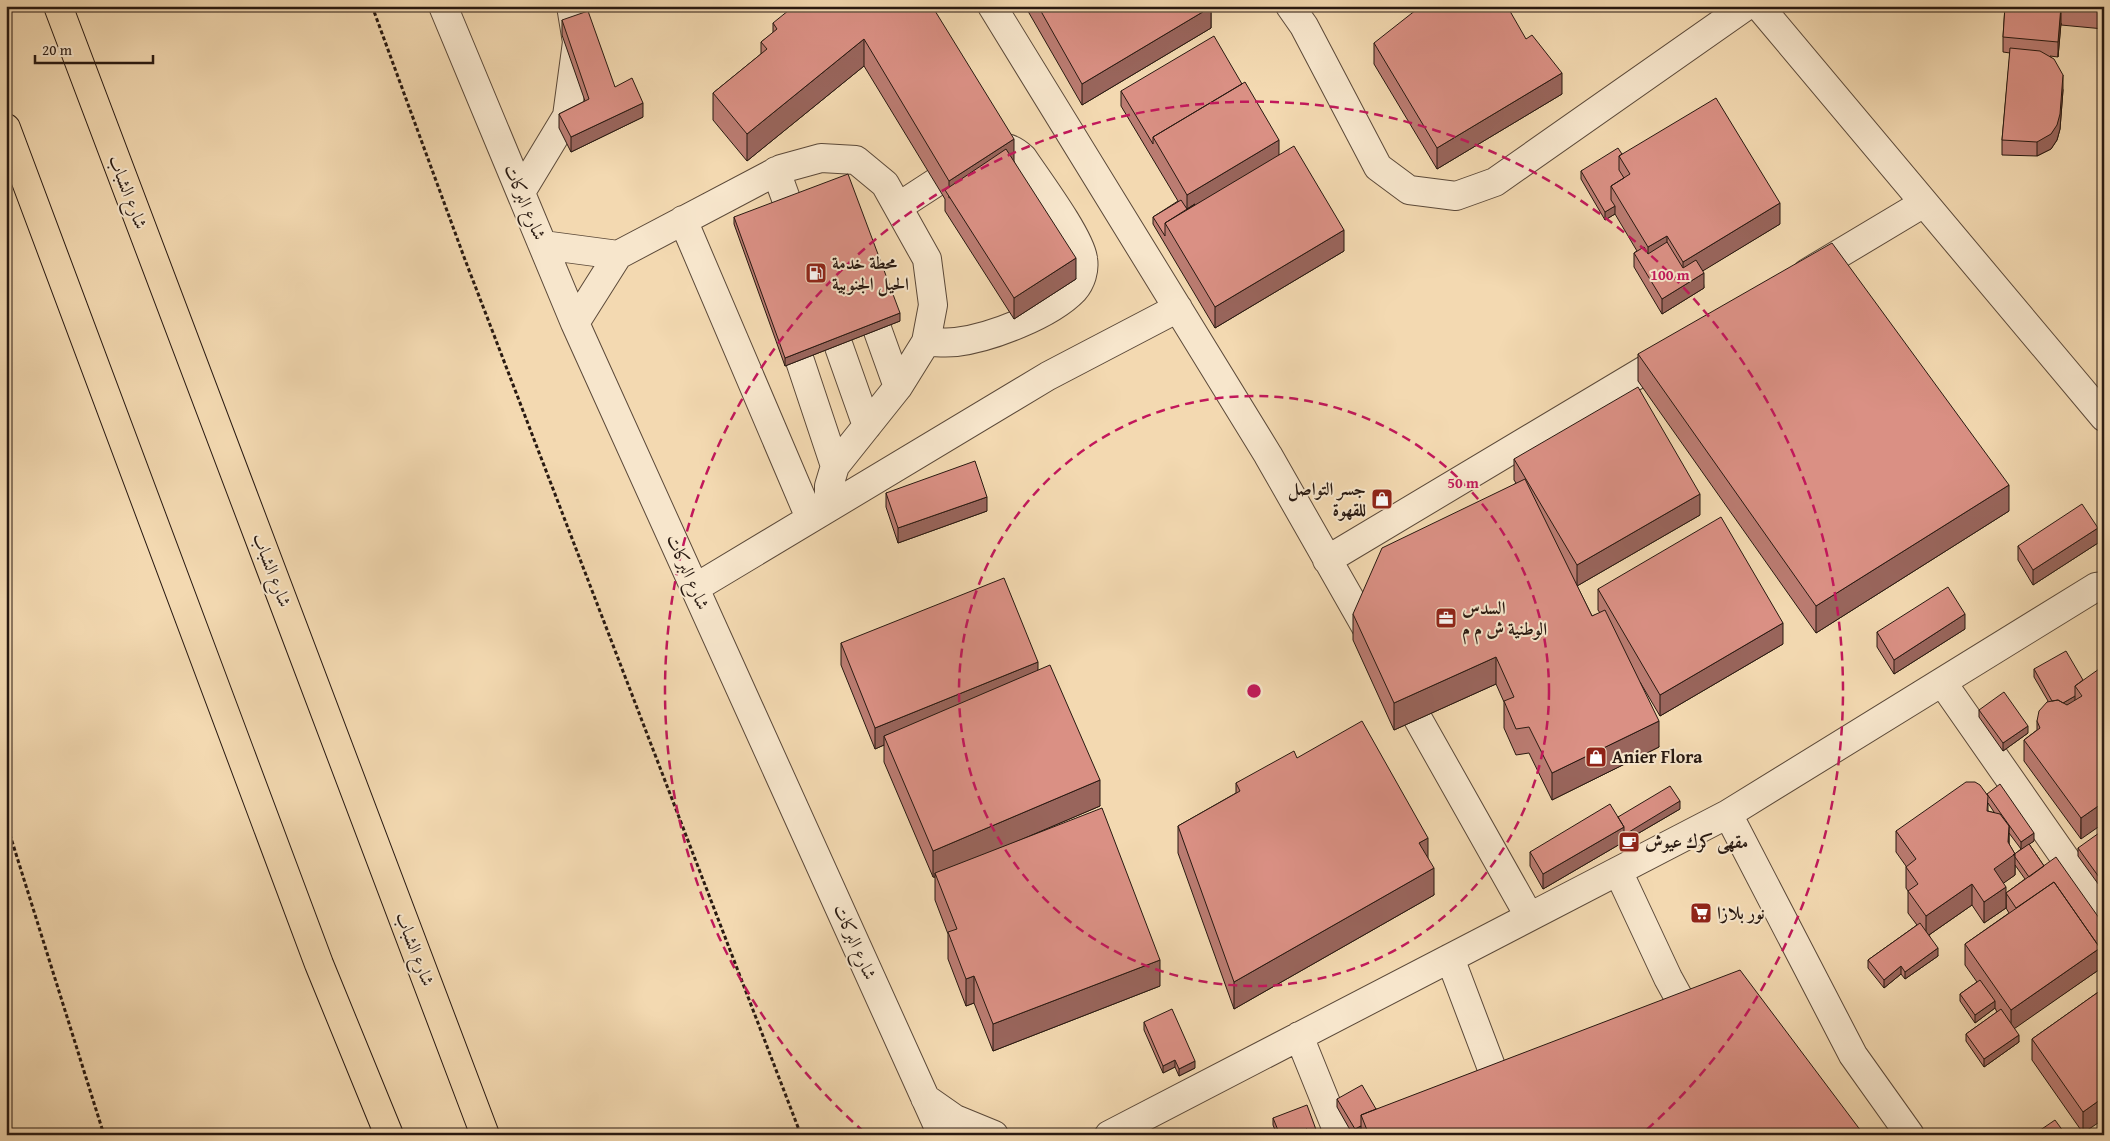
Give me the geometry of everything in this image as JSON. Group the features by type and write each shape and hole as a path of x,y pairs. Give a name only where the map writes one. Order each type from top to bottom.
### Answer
{"main road":[{"name":"شارع الشباب","path":"58,6 485,1135"},
{"path":"6,128 319,964 389,1135"}],"street":[{"name":"شارع البركات","path":"443,6 576,323 942,1135"},
{"path":"521,192 567,116 577,42 571,6"},
{"path":"992,6 1268,454 1530,916"},
{"path":"1290,6 1304,26 1378,167 1409,190 1456,196 1495,182 1746,6"},
{"path":"1759,6 2104,417"},
{"path":"898,207 987,149 1012,148 1023,158 1077,242 1083,258 1083,276 1074,290 1046,310 996,333 957,342 926,342"},
{"path":"576,323 618,255 776,171 821,158 856,160 885,184 927,259 933,305 926,342 898,387 835,466 819,512"},
{"path":"816,160 826,187"},
{"path":"776,171 805,253"},
{"path":"743,189 752,217"},
{"path":"1788,285 1924,203"},
{"path":"683,220 819,512"},
{"path":"543,245 618,255"},
{"path":"856,269 898,387"},
{"path":"818,290 867,426"},
{"path":"780,300 835,466"},
{"path":"695,588 1048,376 1178,308"},
{"path":"1328,560 1694,341"},
{"path":"1109,1135 1728,814 2096,587 2104,586"},
{"path":"1942,682 2104,914"},
{"path":"1728,814 1854,1055 1910,1135"},
{"path":"1618,871 1668,978 1690,1020 1708,1043"},
{"path":"1450,958 1517,1135"},
{"path":"1299,1036 1339,1135"},
{"path":"925,1098 952,1118 994,1135"}],"path":[{"path":"372,6 464,257 802,1135"},
{"path":"6,822 104,1135"}],"building":[{"path":"794,6 932,6 1014,139 949,181 864,39 747,134 713,93 767,49 761,42 777,29 773,23"},
{"path":"1038,6 1211,6 1211,7 1082,84"},
{"path":"1421,6 1507,6 1526,39 1532,35 1562,73 1437,148 1374,43"},
{"path":"2005,6 2061,6 2058,42 2003,37"},
{"path":"588,11 615,87 632,78 643,103 571,137 559,114 589,99 562,20"},
{"path":"1214,36 1242,84 1153,137 1153,144 1121,91"},
{"path":"2010,48 2040,51 2054,59 2063,75 2060,114 2057,125 2051,134 2037,142 2002,140"},
{"path":"1245,82 1279,140 1187,195 1153,137"},
{"path":"1716,98 1780,203 1683,262 1667,236 1648,247 1611,186 1630,174 1619,156"},
{"path":"1294,146 1344,230 1215,307 1165,223"},
{"path":"1618,148 1622,154 1619,156 1619,170 1624,178 1611,186 1611,200 1615,206 1605,212 1581,171"},
{"path":"1006,149 1076,258 1014,298 945,190"},
{"name":"محطة خدمة الحيل الجنوبية","path":"848,174 900,313 785,358 734,217"},
{"path":"1181,200 1187,209 1195,204 1165,223 1165,236 1153,217"},
{"path":"1667,242 1683,268 1696,260 1704,273 1662,299 1634,253 1644,247 1648,254"},
{"path":"1832,243 2009,485 1816,606 1638,354"},
{"path":"1638,387 1700,494 1577,565 1514,459"},
{"path":"975,461 987,497 898,528 886,493"},
{"path":"1525,479 1592,616 1605,610 1659,721 1552,773 1529,727 1516,729 1504,701 1514,697 1496,657 1394,703 1353,614 1382,548"},
{"path":"2082,504 2098,528 2033,570 2018,546"},
{"path":"1721,517 1783,623 1660,695 1598,589"},
{"path":"1004,578 1038,662 875,728 841,643"},
{"path":"1948,587 1965,614 1894,660 1877,632"},
{"path":"2066,651 2083,680 2075,686 2075,696 2063,703 2058,700 2052,701 2034,669"},
{"path":"1050,665 1100,780 933,851 884,736"},
{"path":"2099,669 2104,676 2104,802 2081,818 2024,740 2040,728 2037,721 2039,711 2047,702 2058,700 2067,705 2082,696 2075,686"},
{"path":"2004,692 2028,726 2003,743 1979,710"},
{"path":"1362,721 1428,838 1419,843 1434,868 1234,982 1178,826 1240,791 1236,783 1294,751 1297,758"},
{"path":"1966,782 1975,782 1980,785 1988,796 1987,811 2000,814 2009,826 2008,842 2015,854 1994,869 2006,887 1984,902 1972,884 1926,916 1908,891 1918,884 1906,867 1916,859 1896,831"},
{"path":"2000,784 2034,833 2021,842 1987,794"},
{"path":"1670,786 1680,801 1624,835 1624,827 1618,817"},
{"path":"1610,804 1624,827 1543,874 1530,852"},
{"path":"1102,808 1160,960 993,1024 974,976 966,979 948,932 957,929 935,873"},
{"path":"2099,833 2104,840 2104,884 2078,848"},
{"path":"2029,844 2044,866 2029,877 2015,857 2015,854 2013,855"},
{"path":"2056,857 2104,925 2104,959 2100,954 2100,948 2054,882 2016,908 2006,893"},
{"path":"2054,882 2100,948 2011,1010 1965,944"},
{"path":"1920,923 1938,948 1905,972 1901,966 1884,980 1868,960"},
{"path":"1740,970 1864,1135 1369,1135 1361,1115"},
{"path":"1980,980 1995,1001 1975,1015 1960,994"},
{"path":"2104,988 2104,1097 2083,1112 2032,1039"},
{"path":"1172,1009 1195,1061 1179,1069 1175,1060 1163,1066 1144,1022"},
{"path":"2001,1009 2019,1035 1984,1059 1966,1034"},
{"path":"1362,1085 1376,1109 1361,1115 1361,1126 1355,1129 1337,1099"},
{"path":"1307,1105 1318,1135 1309,1135 1307,1129 1291,1135 1280,1135 1273,1118"},
{"path":"2055,1120 2066,1135 2033,1135"},
{"path":"1307,1129 1309,1135 1291,1135"}],"place":[{"name":"محطة خدمة الحيل الجنوبية","path":"816,273"},
{"name":"جسر التواصل للقهوة","path":"1382,499"},
{"name":"السدس الوطنیة ش م م","path":"1446,618"},
{"name":"Anier Flora","path":"1596,757"},
{"name":"مقهى كرك عيوش","path":"1629,842"},
{"name":"نور بلازا","path":"1701,913"}]}
